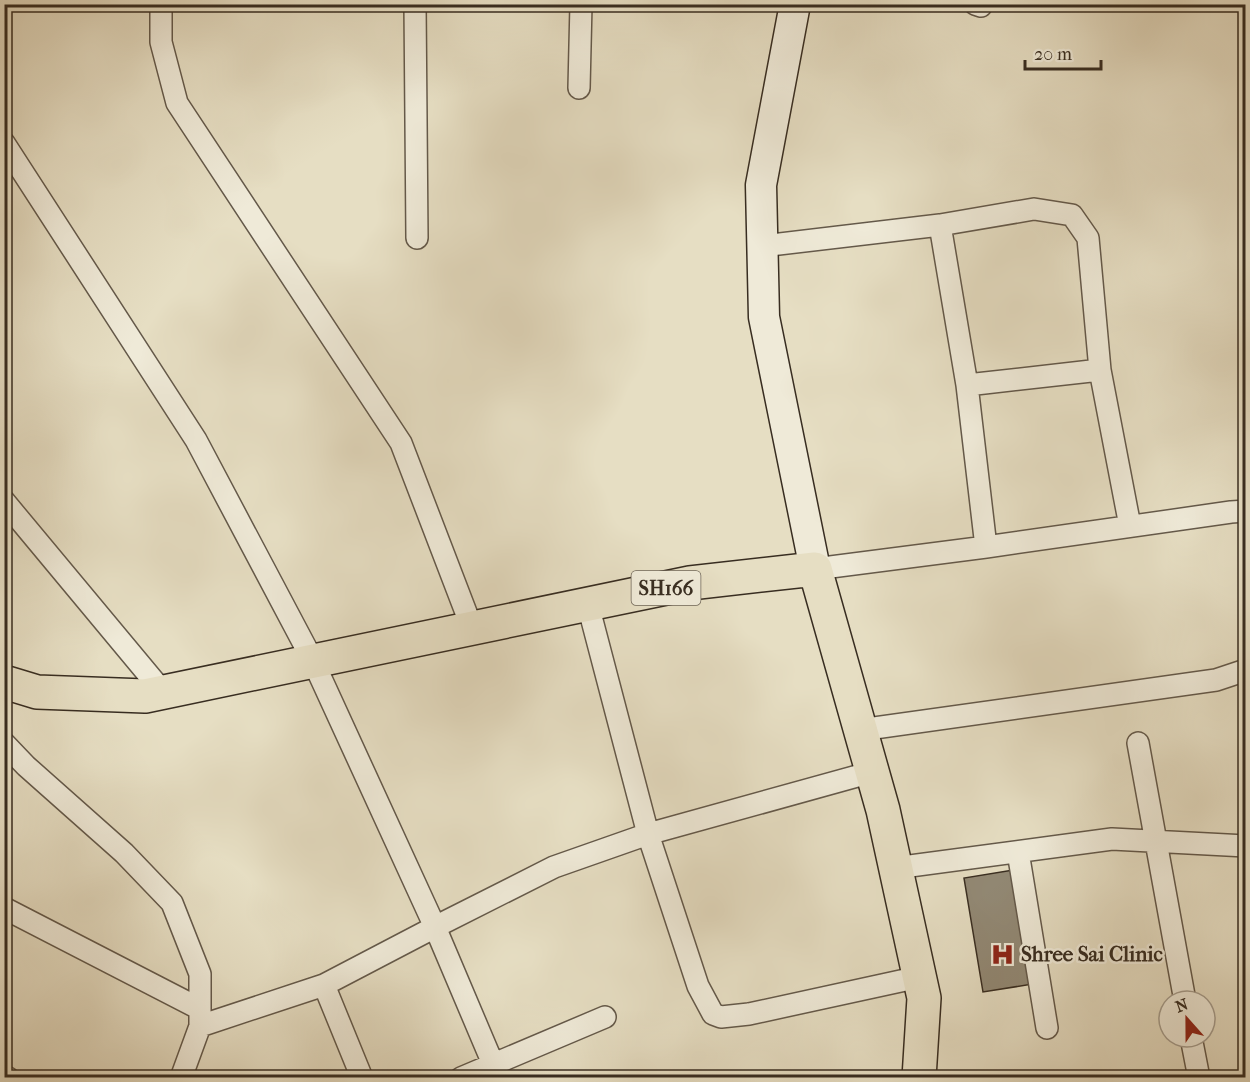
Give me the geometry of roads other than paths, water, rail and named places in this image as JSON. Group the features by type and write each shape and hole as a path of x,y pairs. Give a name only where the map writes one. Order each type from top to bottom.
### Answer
{"main road":[{"name":"SH166","path":"4,682 37,692 145,696 690,583 815,568"},
{"path":"815,568 872,772 924,998 919,1077"}],"street":[{"path":"161,4 161,42 177,103 401,443 472,628"},
{"path":"415,4 417,238"},
{"path":"579,88 581,4"},
{"path":"795,4 761,185 764,317 815,568 1245,511"},
{"path":"4,143 196,440 312,661 435,927 497,1071"},
{"path":"762,246 940,225 1034,209 1072,215 1088,238 1100,370 1130,526"},
{"path":"940,225 967,385 986,547"},
{"path":"967,385 1100,370"},
{"path":"4,501 163,692"},
{"path":"588,604 648,834 698,986 713,1014 721,1017 749,1014 919,977"},
{"path":"860,730 1216,680 1245,670"},
{"path":"4,743 26,766 124,853 172,903 200,974 200,1017 181,1077"},
{"path":"1138,743 1183,989"},
{"path":"4,908 200,1017 324,985 555,867 648,834 872,772"},
{"path":"895,868 1112,839 1245,846"},
{"path":"1018,852 1047,1028"},
{"path":"324,985 362,1077"},
{"path":"461,1077 497,1071 605,1017"},
{"path":"1193,1049 1199,1077"}],"place":[{"name":"Shree Sai Clinic","path":"1003,954"}]}
